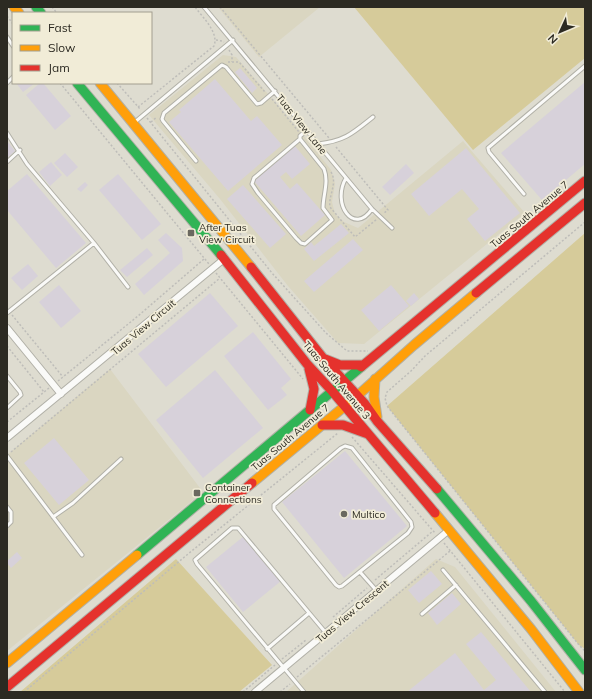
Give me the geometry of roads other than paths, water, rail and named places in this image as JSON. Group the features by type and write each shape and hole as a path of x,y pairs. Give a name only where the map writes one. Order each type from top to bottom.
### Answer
{"street":[{"name":"Tuas South Avenue 3","path":"78,84 224,259 307,364 345,406 532,629 580,692"},
{"name":"Tuas South Avenue 3","path":"101,84 280,302 323,358 465,522 531,601 585,670"},
{"name":"Tuas South Avenue 7","path":"7,663 274,442 343,381 585,181"},
{"name":"Tuas South Avenue 7","path":"7,687 357,396 414,345 585,203"},
{"name":"Tuas View Circuit","path":"7,438 224,259"},
{"path":"7,328 61,394"},
{"path":"323,358 340,365 363,365"},
{"path":"307,364 314,381 314,396 310,410"},
{"path":"375,379 374,406 377,420"},
{"path":"322,424 343,425 369,435"},
{"name":"Tuas View Crescent","path":"255,692 449,530"}],"lane":[{"name":"Tuas View Lane","path":"204,7 372,209 392,228"},
{"path":"133,123 233,40"},
{"path":"196,161 163,121 162,119 164,113 222,65 226,67 255,103 259,104 275,91"},
{"path":"524,194 489,152 488,148 585,66"},
{"path":"318,144 333,142 344,138 352,134 373,117"},
{"path":"300,139 324,169 326,174 323,208 332,220 305,244 301,243 296,238 252,184 254,178 300,139 301,134 307,130"},
{"path":"7,133 20,150 27,164 94,243 128,288"},
{"path":"7,162 20,150"},
{"path":"346,178 341,190 340,198 343,209 347,215 354,219 359,218 369,213 372,209"},
{"path":"8,312 94,243"},
{"path":"7,376 21,395 7,408"},
{"path":"345,446 352,448 411,522 412,527 408,533 360,572 342,586 339,587 336,585 274,509 274,505 345,446"},
{"path":"7,456 82,555"},
{"path":"53,517 73,503 121,459"},
{"path":"7,507 11,512 11,522 7,526"},
{"path":"304,692 195,561 196,558 232,528 238,528 326,633"},
{"path":"443,570 545,692"},
{"path":"360,572 376,591"},
{"path":"422,614 456,586"},
{"path":"267,649 309,613"}],"place":[{"name":"After Tuas View Circuit","path":"191,233"},
{"name":"Container Connections","path":"197,493"},
{"name":"Multico","path":"344,514"}]}
